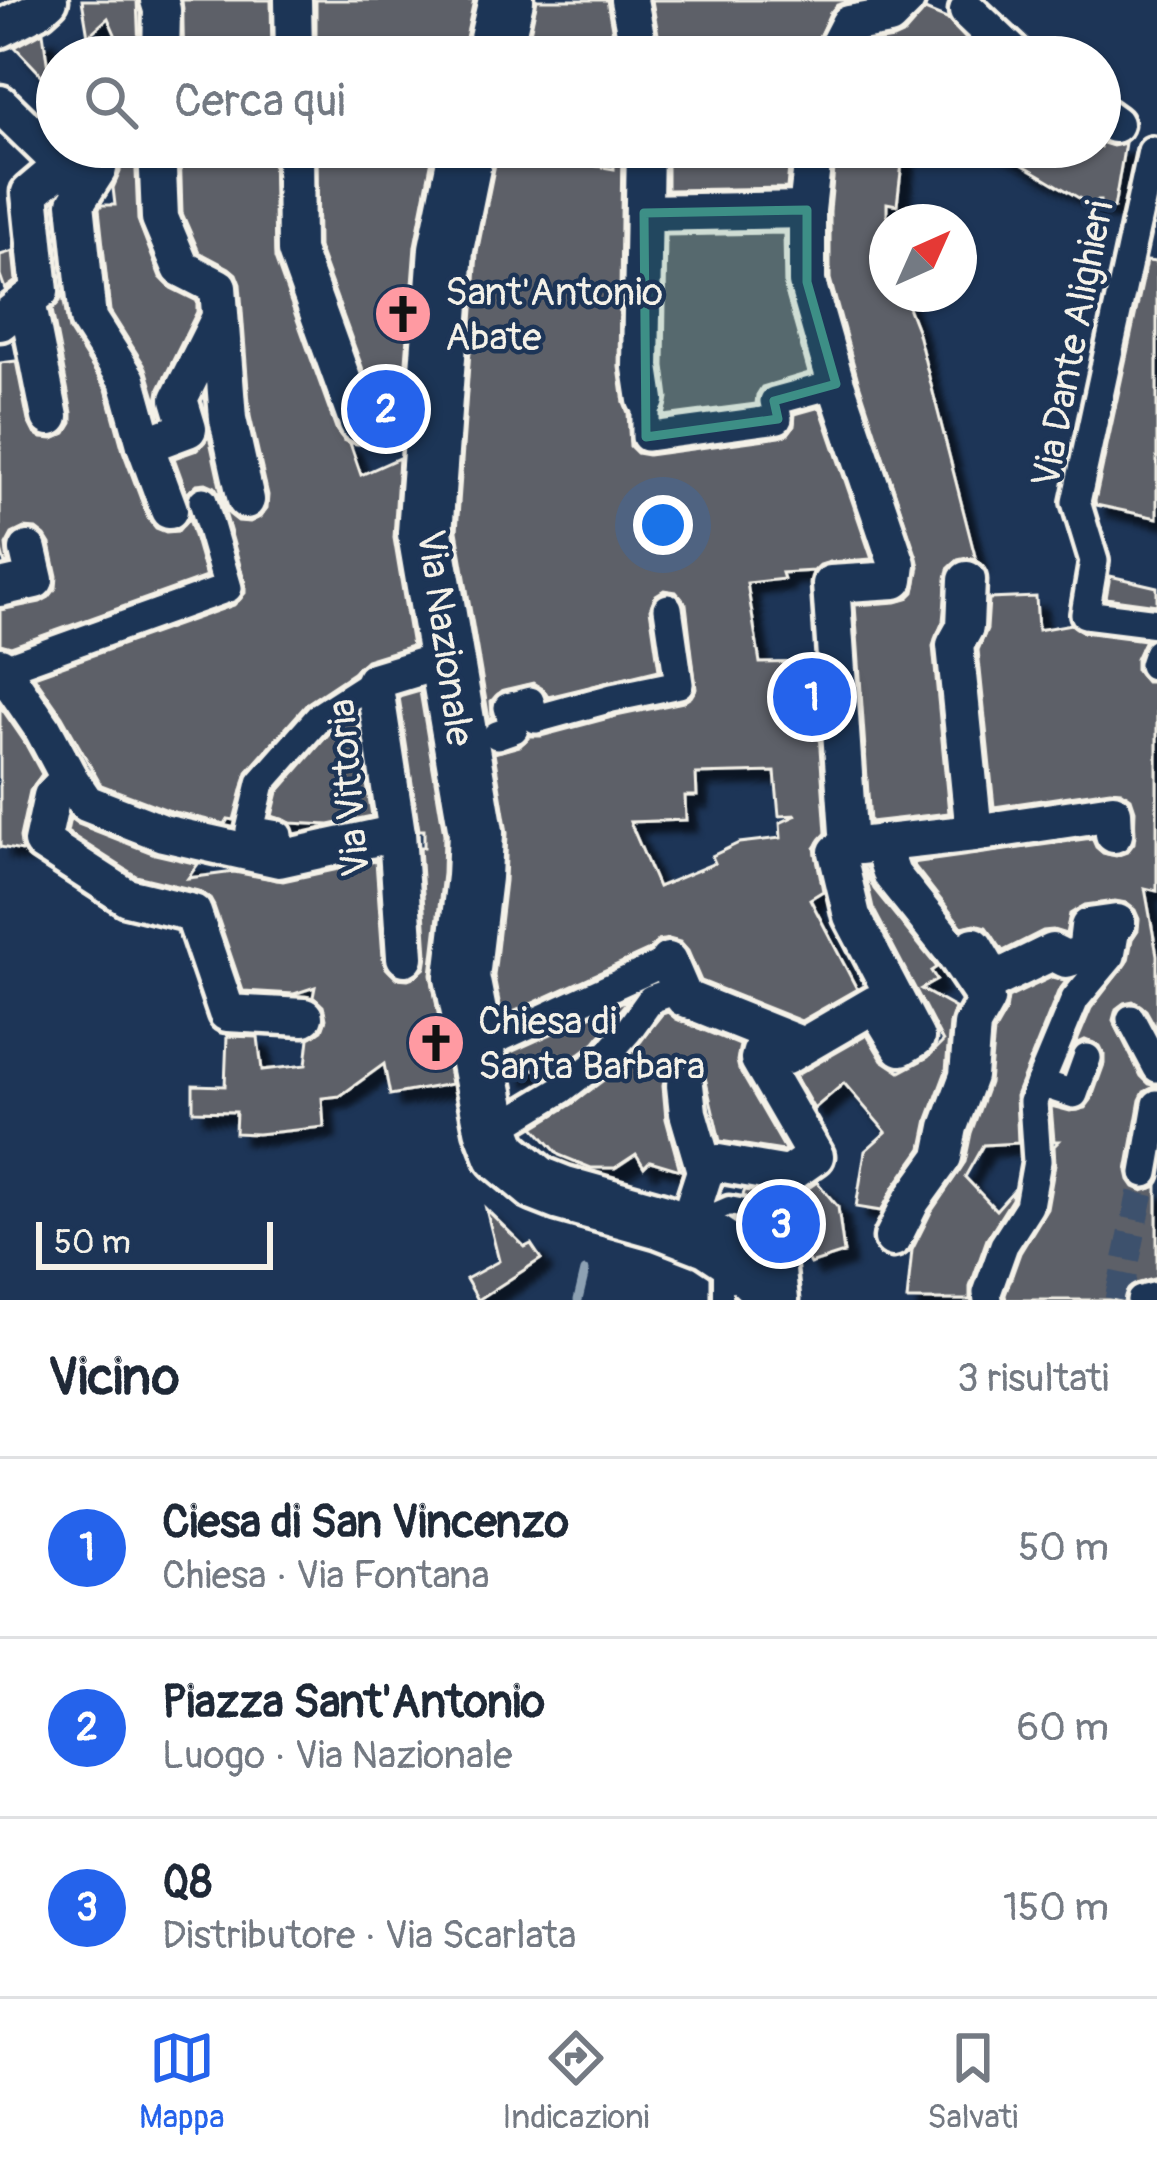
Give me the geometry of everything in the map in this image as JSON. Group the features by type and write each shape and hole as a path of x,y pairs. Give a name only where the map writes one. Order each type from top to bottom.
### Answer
{"main road":[{"path":"498,36 506,0"},
{"name":"Via Nazionale","path":"460,168 446,249 425,533 446,659 478,742 474,877 463,976 502,1123"},
{"path":"502,1123 502,1154 538,1184 740,1248"}],"street":[{"path":"0,29 47,0"},
{"path":"159,0 161,36"},
{"path":"292,0 293,36"},
{"path":"629,0 636,36"},
{"path":"843,36 849,24 889,17 907,0"},
{"path":"960,4 994,36"},
{"path":"0,104 36,139"},
{"path":"1121,130 1153,154"},
{"name":"Via Dante Alighieri","path":"1153,154 1076,502 1094,561 1085,614 1157,623"},
{"path":"67,168 75,176 88,319 127,380 145,445 186,506 228,588 1,668 86,803 164,833 279,859 397,833"},
{"path":"50,416 14,311 40,291 30,193 98,168"},
{"path":"158,168 160,218 182,268 219,301 228,419 246,500"},
{"path":"296,168 296,251 358,424 433,427"},
{"path":"645,168 641,368 646,436 778,419 774,400 836,384"},
{"path":"812,168 807,282 896,564 895,580 831,584 865,845 953,951 986,1000 972,1025 968,1076 949,1127 944,1157 893,1238"},
{"path":"644,213 807,210"},
{"path":"145,445 188,429 179,399 219,301"},
{"path":"1,586 35,580 28,550"},
{"path":"967,580 965,627 955,645 974,833"},
{"path":"478,742 514,729 508,706 530,701 536,718 679,684 668,608"},
{"name":"Via Vittoria","path":"405,957 397,833 374,681 446,659"},
{"path":"279,859 278,835 250,830 261,783 321,715 374,681"},
{"path":"68,778 52,796 42,842 128,897 193,913 226,1013 304,1017"},
{"path":"740,1248 718,1163 788,1175 815,1156 759,1059 761,1052 786,1056 874,1004 901,1047 916,1038 852,916 837,852 1113,812 1114,834"},
{"path":"953,951 975,946 994,980 1052,952 1066,959 1086,952 1089,928 1117,922 1111,956 1076,999 1033,1102 1037,1161 1029,1206 1004,1245 988,1300"},
{"path":"674,975 684,998 801,1045"},
{"path":"502,1123 561,1090 607,1055 674,975"},
{"path":"502,1037 674,975"},
{"path":"1131,1019 1157,1068"},
{"path":"1040,1083 1073,1094 1087,1058"},
{"path":"686,1085 688,1113 740,1248"},
{"path":"1145,1173 1157,1104"},
{"path":"1141,1300 1157,1296"}],"highlighted area":[{"path":"807,210 807,282 836,384 774,401 778,419 646,437 644,213"}],"building":[{"path":"82,0 137,0 138,36 116,36 108,18 88,36"},
{"path":"182,0 271,0 272,36 183,36"},
{"path":"316,0 474,0 466,36 316,36"},
{"path":"537,0 607,0 613,36 529,36"},
{"path":"652,0 856,0 837,5 820,36 658,36"},
{"path":"925,10 947,19 963,36 900,36"},
{"path":"43,32 44,36 36,36 36,69 15,47"},
{"path":"120,168 136,168 138,220 160,277 197,301 197,312 159,389 160,415 146,368 110,311 99,209 115,205 113,188"},
{"path":"181,168 273,168 275,258 337,431 350,443 361,475 399,458 394,538 412,646 366,660 308,703 247,772 234,820 225,824 170,811 101,785 34,676 234,605 245,593 220,495 206,483 197,484 187,494 174,458 197,450 209,436 229,514 250,522 267,508 250,416 240,284 229,268 199,252 182,213"},
{"path":"317,168 430,168 415,246 404,388 369,386 318,247"},
{"path":"494,168 622,168 619,367 630,446 648,455 780,437 794,426 795,414 820,407 872,559 830,562 814,571 782,573 784,579 747,583 760,663 814,662 826,833 815,848 823,891 810,899 857,989 801,1021 701,981 688,951 669,939 502,1017 494,976 507,833 494,753 520,746 530,736 683,702 696,689 686,604 676,592 664,590 650,609 659,670 548,697 533,683 503,690 491,701 489,719 457,531 477,253","holes":["775,772 779,816 797,815 780,823 781,838 739,843 712,856 715,863 658,887 630,822 686,820 685,796 697,796 696,774"]},
{"path":"667,168 789,168 787,188 667,190"},
{"path":"834,168 901,168 897,204 869,204 869,312 910,312 976,560 958,560 948,569 943,621 933,646 949,813 870,822 855,605 907,599 914,592 919,566 830,279"},
{"path":"1028,168 1121,168 1114,208 1100,207 1100,201 1094,207"},
{"path":"784,233 785,288 809,373 762,387 756,404 664,416 668,398 664,366 666,235"},
{"path":"13,251 16,281 5,289 0,255"},
{"path":"1147,261 1157,262 1157,518 1095,501"},
{"path":"62,290 69,330 106,389 148,518 166,532 178,531 189,518 206,577 11,647 0,644 0,610 49,597 57,576 50,544 36,529 12,534 6,545 8,563 0,547 0,363 16,361 34,433 53,439 66,433 72,413 52,310"},
{"path":"1110,576 1157,587 1157,605 1106,598"},
{"path":"1036,597 1038,630 1071,624 1083,632 1145,640 1136,670 1146,682 1157,682 1157,891 1145,888 1157,955 1157,1030 1146,1010 1133,1001 1116,1009 1113,1020 1141,1076 1157,1086 1144,1092 1140,1100 1127,1171 1134,1187 1143,1191 1157,1186 1157,1278 1129,1286 1123,1300 1006,1300 1005,1295 1020,1253 1047,1209 1054,1146 1059,1141 1054,1141 1051,1106 1070,1111 1085,1108 1104,1064 1100,1046 1085,1040 1076,1044 1091,1008 1128,960 1138,930 1135,910 1115,901 1085,905 1070,914 1066,934 1043,931 1003,951 986,927 962,927 912,863 1092,838 1103,853 1116,856 1134,843 1135,810 1131,798 1121,791 994,807 978,650 987,629 989,599"},
{"path":"420,691 444,834 431,974 451,1084 390,1095 384,1064 340,1096 322,1098 324,1127 235,1133 236,1112 193,1111 193,1085 225,1086 227,1036 258,1037 262,1070 306,1065 309,1038 322,1030 326,1019 323,1006 313,997 315,987 294,994 243,991 209,897 136,876 67,832 70,818 155,854 198,864 188,878 234,872 283,881 376,861 383,958 396,978 408,979 425,968 427,956 420,847 424,847 424,830 419,830 399,697"},
{"path":"0,706 42,774 30,791 20,837 22,851 0,847"},
{"path":"356,714 372,816 329,825 291,823 272,816 278,792 333,729"},
{"path":"864,868 874,889 937,967 931,971 937,980 921,989 955,1008 946,1071 922,1148 881,1211 856,1207 865,1151 886,1132 844,1083 814,1109 795,1076 867,1035 882,1060 900,1072 928,1057 943,1042 873,908"},
{"path":"1052,977 1067,980 1016,1096 1018,1143 983,1145 965,1177 996,1210 1013,1191 987,1239 970,1300 907,1300 912,1250 965,1162 989,1083 994,1032 1008,998"},
{"path":"629,999 595,1042 551,1075 544,1079 541,1068 513,1073 509,1053"},
{"path":"668,1012 740,1045 739,1069 783,1151 720,1141 704,1073 684,1063 671,1068 663,1086 666,1119 680,1170 650,1161 644,1167 636,1154 615,1168 591,1168 559,1155 534,1127 618,1069"},
{"path":"817,1182 838,1207 844,1253 810,1264 799,1243 784,1238 772,1245 746,1220 753,1205 743,1195 745,1190 786,1197"},
{"path":"486,1209 525,1247 531,1244 541,1259 478,1300 466,1279 499,1261"}],"waterway":[{"path":"578,1300 585,1271"}],"tunnel":[{"path":"1118,1300 1145,1173"}],"place":[{"name":"Sant'Antonio Abate","path":"403,314"},
{"name":"Piazza Sant'Antonio","path":"386,409"},
{"name":"Ciesa di San Vincenzo","path":"812,697"},
{"name":"Chiesa di Santa Barbara","path":"436,1043"},
{"name":"Q8","path":"781,1224"}]}
